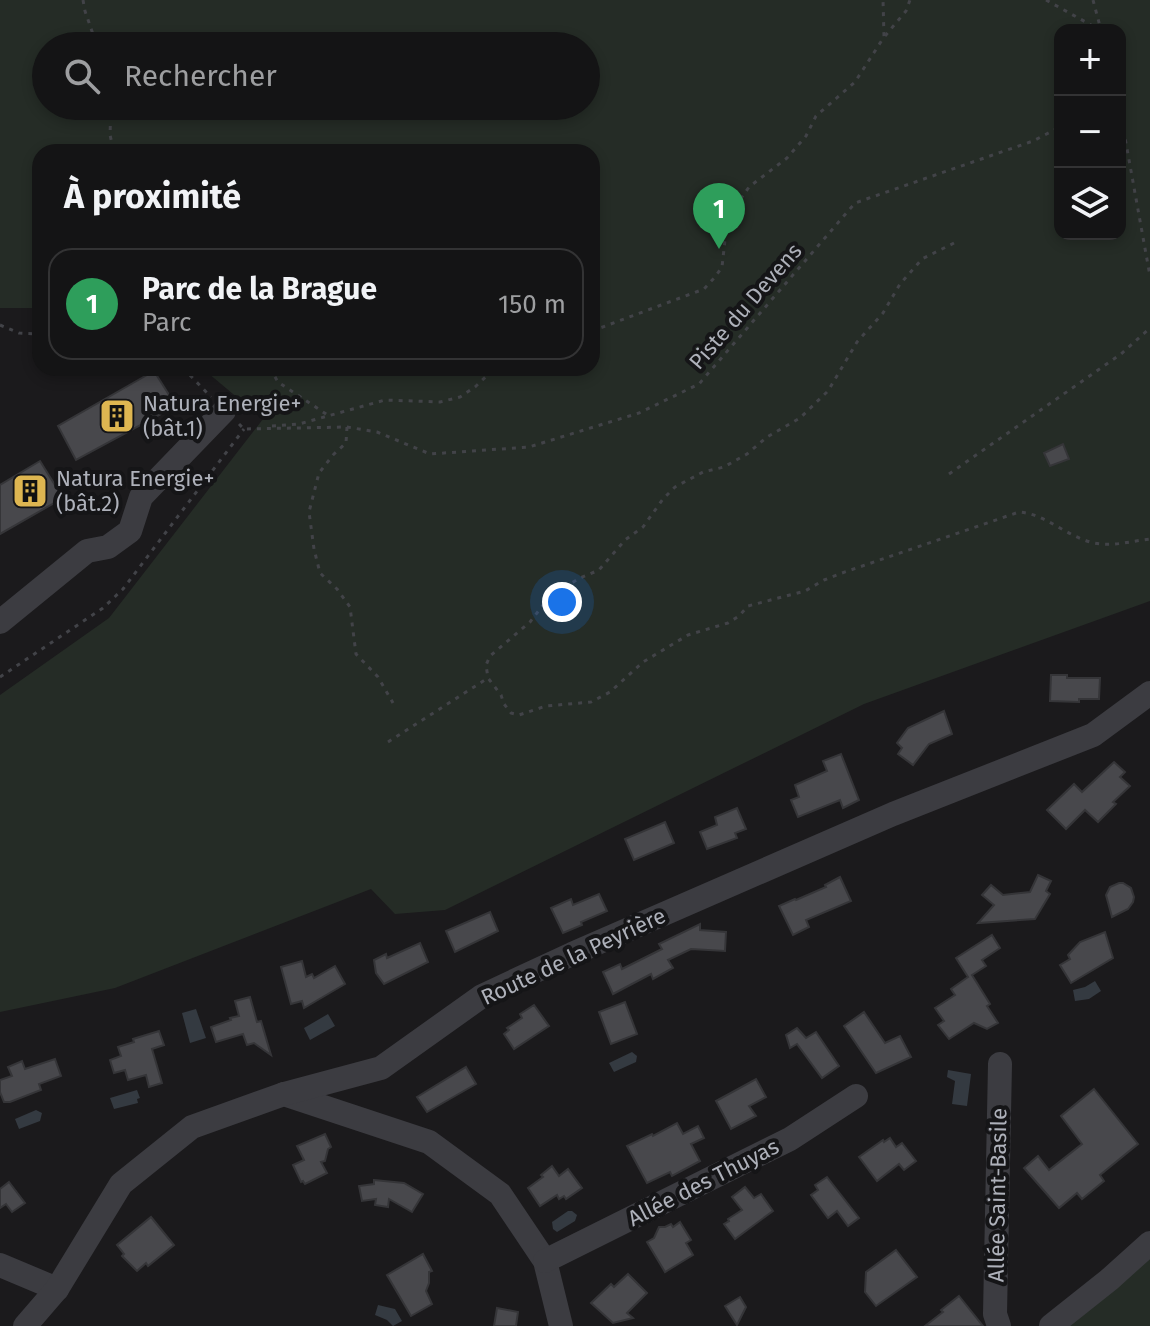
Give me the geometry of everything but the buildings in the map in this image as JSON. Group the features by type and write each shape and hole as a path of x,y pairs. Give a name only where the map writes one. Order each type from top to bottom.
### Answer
{"street":[{"path":"0,622 87,551 108,547 130,531 141,497 224,411"},
{"name":"Route de la Peyrière","path":"25,1326 57,1289 121,1184 192,1127 284,1094 381,1068 482,996 879,820 1093,735 1150,693"},
{"name":"Allée Saint-Basile","path":"999,1326 995,1314 1000,1064"},
{"path":"284,1094 429,1142 500,1194 545,1261 561,1326"},
{"name":"Allée des Thuyas","path":"545,1261 790,1139 856,1096"},
{"path":"1051,1326 1150,1243"},
{"path":"0,1265 57,1289"}],"path":[{"path":"83,0 92,32"},
{"path":"883,0 884,37"},
{"path":"600,328 704,289 722,267 732,211 749,187 787,158 806,136 816,116 855,82 884,37 906,11 910,0"},
{"path":"1046,0 1089,24"},
{"path":"1093,0 1099,24"},
{"path":"111,120 112,144"},
{"name":"Piste du Devens","path":"244,429 347,427 377,432 430,454 529,447 639,413 699,384 855,203 1033,141 1054,130"},
{"path":"1126,143 1150,276"},
{"path":"954,243 922,259 900,284 883,313 857,342 828,391 800,418 724,467 703,472 675,487 643,527 625,540 599,570 550,596 530,622 490,656 486,665 488,678 504,704 511,713 519,715 546,706 591,702 626,680 643,662 688,635 728,623 748,606 805,591 842,573 1019,512 1034,513 1092,543 1115,545 1150,539"},
{"path":"0,325 19,333 32,334"},
{"path":"949,474 1121,354 1150,328"},
{"path":"275,376 278,382 329,416"},
{"path":"0,677 103,608 123,589 244,429 299,424 385,400 440,402 460,397 487,376"},
{"path":"347,427 346,443 319,473 309,512 314,549 320,573 350,607 356,654 378,677 393,703"},
{"path":"388,742 488,678"}],"shaded area":[{"path":"0,0 1150,0 1150,601 864,704 445,910 395,914 371,889 115,988 0,1012 0,695 109,618 263,419 212,376 600,376 600,144 32,144 32,308 0,308"},
{"path":"1095,981 1101,991 1089,999 1075,1001 1073,990"},
{"path":"196,1009 206,1038 190,1043 182,1013"},
{"path":"328,1014 335,1026 310,1040 304,1028"},
{"path":"632,1052 637,1056 636,1062 614,1072 609,1063"},
{"path":"948,1070 971,1074 967,1106 952,1104 955,1081 947,1077"},
{"path":"137,1090 138,1103 114,1109 110,1098"},
{"path":"36,1110 42,1113 40,1121 19,1129 15,1119"},
{"path":"568,1211 577,1215 575,1221 557,1232 552,1222"},
{"path":"1150,1255 1150,1326 1056,1326"},
{"path":"378,1305 395,1309 402,1321 393,1326 375,1315"}],"place":[{"name":"Parc de la Brague","path":"719,249"},
{"name":"Natura Energie+ (bât.1)","path":"117,416"},
{"name":"Natura Energie+ (bât.2)","path":"30,491"}]}
